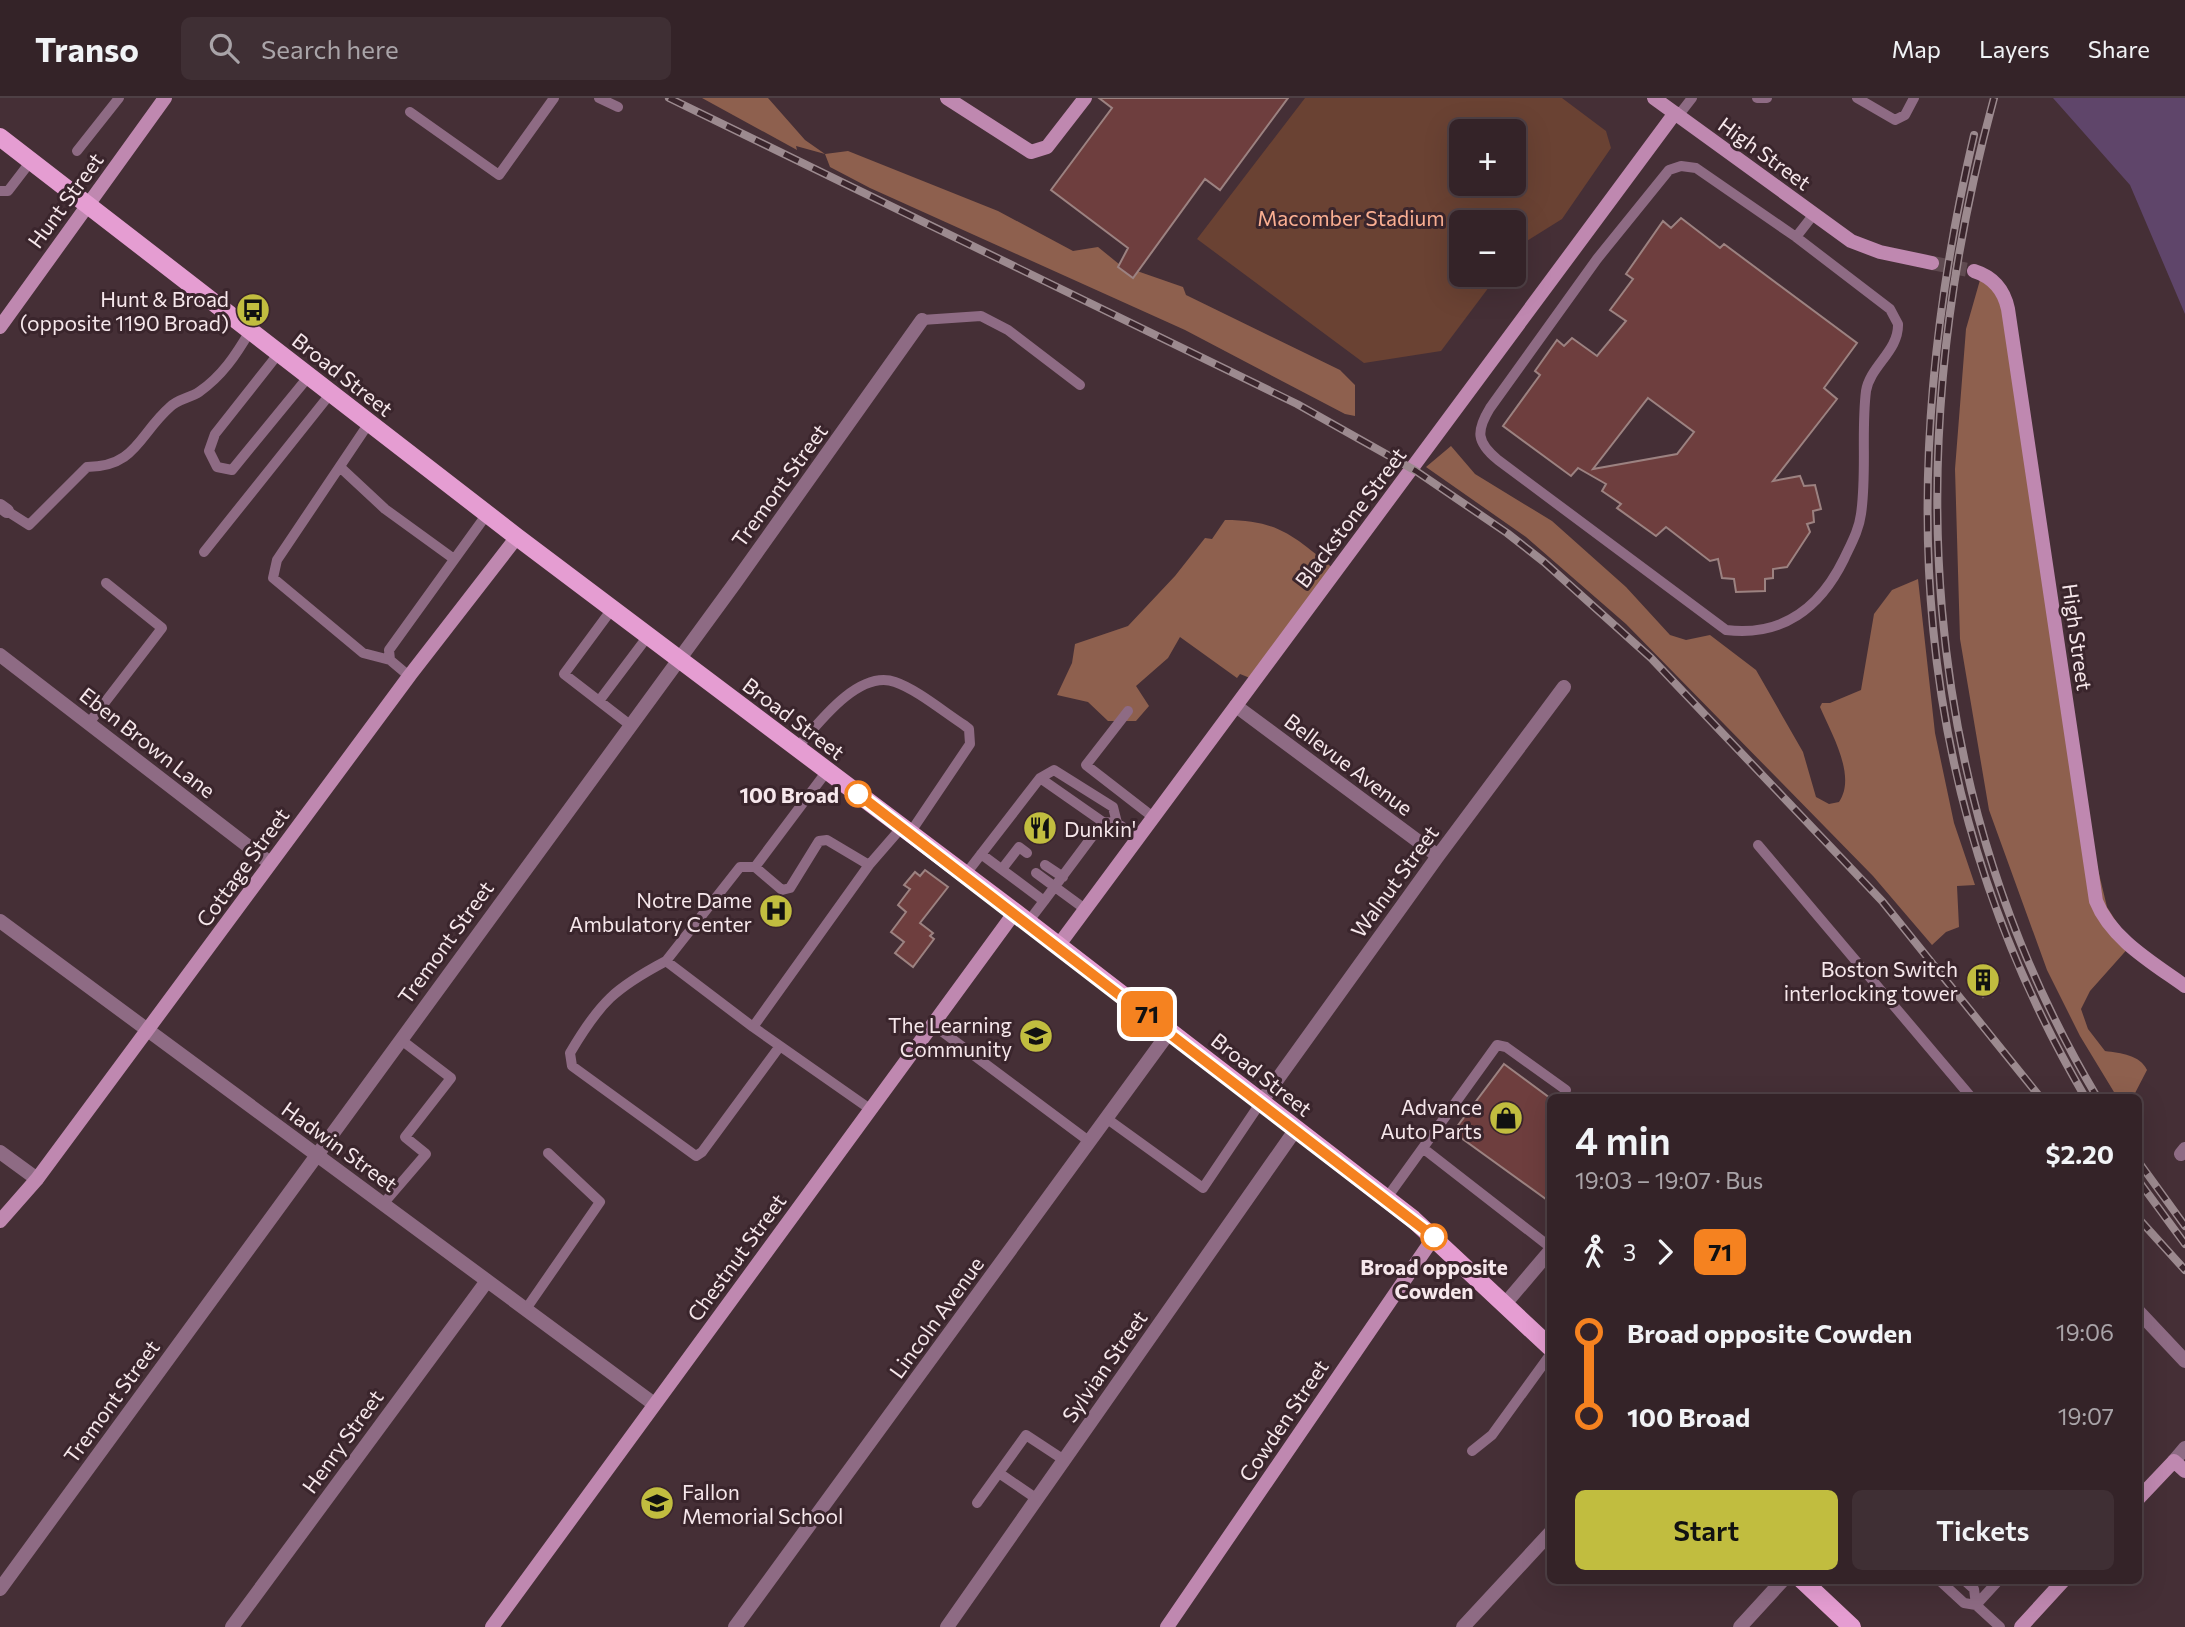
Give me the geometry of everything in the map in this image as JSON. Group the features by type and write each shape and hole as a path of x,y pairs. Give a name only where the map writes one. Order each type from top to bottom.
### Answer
{"main road":[{"name":"Broad Street","path":"0,137 517,537 1021,917 1386,1199 1434,1237 1547,1344"},
{"path":"1806,1584 1852,1627"}],"street":[{"name":"Hunt Street","path":"0,327 165,98"},
{"path":"947,98 1031,152 1047,147 1085,98"},
{"name":"High Street","path":"1669,106 1861,246 1932,263"},
{"name":"Blackstone Street","path":"1058,946 1236,706 1669,106"},
{"name":"High Street","path":"1974,271 1990,278 1999,288 2008,309 2096,901 2105,919 2121,937 2185,986"},
{"name":"Tremont Street","path":"0,1589 922,320"},
{"name":"Cottage Street","path":"0,1221 37,1179 409,676 517,537"},
{"name":"Eben Brown Lane","path":"0,654 270,863"},
{"name":"Walnut Street","path":"1261,1102 1438,856 1564,687"},
{"name":"Bellevue Avenue","path":"1236,706 1438,856"},
{"name":"Chestnut Street","path":"492,1627 932,1024 1021,917"},
{"name":"Hadwin Street","path":"0,921 654,1404"},
{"name":"Lincoln Avenue","path":"735,1627 1170,1031"},
{"name":"Sylvian Street","path":"947,1627 1296,1129"},
{"path":"0,1152 37,1179"},
{"name":"Cowden Street","path":"1167,1627 1434,1237"},
{"path":"1505,1304 1547,1253"},
{"name":"Henry Street","path":"232,1627 487,1281"},
{"path":"2142,1315 2185,1362"},
{"path":"2142,1495 2185,1448"},
{"path":"2174,1461 2185,1471"},
{"path":"1463,1627 1547,1536"},
{"path":"1740,1627 1779,1584"},
{"path":"2021,1627 2060,1584"}],"lane":[{"path":"77,151 119,98"},
{"path":"410,112 499,175 554,98"},
{"path":"599,98 618,107"},
{"path":"1669,106 1692,98"},
{"path":"1757,98 1767,98"},
{"path":"1857,98 1895,120 1905,115 1914,98"},
{"path":"0,191 8,191 31,161"},
{"path":"1681,166 1696,167 1796,237 1890,309 1897,318 1899,330 1894,343 1867,386 1861,516 1840,567 1811,608 1797,618 1761,631 1726,630 1498,460 1480,443 1478,431 1490,408 1597,259 1653,186 1669,170 1681,166"},
{"path":"1796,237 1814,214"},
{"path":"922,320 981,316 1008,330 1080,385"},
{"path":"3,509 29,525 87,467 104,467 130,455 172,404 196,394 218,379 250,331"},
{"path":"279,353 215,434 209,451 217,467 232,470 309,376"},
{"path":"204,552 331,393"},
{"path":"369,423 277,560 272,578 363,653 390,660 409,676"},
{"path":"341,468 385,509 454,559"},
{"path":"390,660 389,650 487,514"},
{"path":"89,723 162,628 106,583"},
{"path":"612,609 564,674 630,725"},
{"path":"599,701 648,636"},
{"path":"752,1027 869,865 906,830 970,744 969,729 894,681 876,681 845,695 797,748"},
{"path":"1128,710 1086,765 1153,817"},
{"path":"965,875 1040,778 1054,770 1113,807 1117,823"},
{"path":"755,867 827,771"},
{"path":"1040,778 1103,822 1117,823 1138,838"},
{"path":"1021,917 1045,901 1103,822"},
{"path":"780,1046 702,1153 696,1156 572,1066 570,1053 608,997 624,983 666,961 740,867 755,867 782,890 790,888 818,841 827,840 869,865"},
{"path":"1758,845 1968,1094"},
{"path":"1002,869 1016,859 1019,847 1027,853"},
{"path":"981,854 1045,901"},
{"path":"1045,865 1063,877"},
{"path":"1037,873 1085,909"},
{"path":"666,961 752,1027 870,1109"},
{"path":"932,1024 1090,1142"},
{"path":"383,1204 426,1154 405,1137 451,1078 400,1040"},
{"path":"1386,1199 1497,1045 1506,1047 1566,1090"},
{"path":"1106,1118 1203,1188 1261,1102"},
{"path":"1424,1149 1547,1247"},
{"path":"526,1309 600,1202 548,1153"},
{"path":"1472,1451 1492,1434 1547,1359"},
{"path":"977,1503 1026,1435 1064,1460"},
{"path":"999,1473 1037,1499"},
{"path":"1943,1584 1964,1603 1976,1605 2000,1627"},
{"path":"1968,1584 1974,1590 1976,1605"},
{"path":"1976,1605 1995,1584"}],"green space":[{"name":"Macomber Stadium","path":"1305,98 1562,98 1606,131 1611,148 1562,219 1526,242 1526,210 1449,210 1449,287 1489,287 1441,351 1364,363 1197,239"}],"shaded area":[{"path":"702,98 768,98 805,140 825,154 796,146 797,150"},
{"path":"2053,98 2185,98 2185,314 2130,185"},
{"path":"848,151 998,211 1073,251 1098,247 1130,273 1137,271 1183,287 1186,295 1340,370 1355,385 1355,416 1345,414 1185,330 870,188 830,167 825,154"},
{"path":"1980,280 1990,285 2017,333 2094,853 2107,907 2131,945 2090,991 2081,1009 2088,1029 2105,1051 2135,1058 2144,1065 2147,1070 2135,1094 2115,1094 2080,1036 2047,970 1989,810 1960,639 1955,469 1966,329"},
{"path":"1451,446 1475,474 1552,521 1626,587 1670,635 1686,640 1710,635 1756,670 1803,752 1816,797 1829,804 1839,802 1844,792 1844,767 1820,707 1822,703 1830,703 1861,690 1874,614 1892,590 1918,579 1935,733 1954,823 1975,885 1957,886 1959,927 1946,932 1932,945 1873,876 1626,624 1526,537 1426,467"},
{"path":"1225,520 1275,528 1299,541 1339,573 1260,682 1240,674 1237,678 1180,637 1168,658 1136,686 1149,706 1136,721 1108,721 1088,702 1057,695 1072,663 1075,644 1128,626 1175,576 1205,538 1212,539"}],"building":[{"path":"1099,98 1288,98 1220,190 1205,179 1133,278 1118,267 1128,248 1051,190 1112,108"},
{"path":"1681,218 1720,248 1724,244 1857,343 1824,388 1837,399 1773,481 1800,476 1804,486 1815,485 1821,509 1813,511 1814,522 1807,524 1810,532 1787,567 1773,569 1773,578 1765,579 1765,591 1736,592 1734,579 1722,578 1718,559 1710,561 1666,527 1656,536 1617,508 1621,504 1602,491 1606,484 1578,468 1571,476 1503,426 1540,375 1535,371 1557,340 1564,346 1572,338 1597,356 1626,321 1610,310 1633,279 1626,274 1663,221 1671,228","holes":["1648,398 1694,432 1677,454 1593,469"]},
{"path":"925,870 948,887 920,923 933,933 930,936 934,939 913,967 895,953 904,942 891,932 906,912 898,905 910,889 904,885 915,872 920,876"},
{"name":"Boston Switch interlocking tower","path":"1983,964 1999,983 1983,997 1967,978"},
{"path":"1504,1064 1547,1096 1547,1200 1453,1132"}],"tunnel":[{"path":"1932,263 1974,271"}],"railway":[{"path":"669,98 1297,404 1416,471 1507,533 1544,562 1651,658 1882,901 2038,1094"},
{"path":"1994,98 1964,226 1945,355 1937,483 1942,610 1959,735 1991,859 2036,980 2095,1094"},
{"path":"1974,135 1949,261 1933,385 1927,508 1933,629 1951,748 1981,866 2026,982 2083,1094"},
{"path":"2142,1167 2185,1226"},
{"path":"2142,1185 2185,1244"},
{"path":"2142,1222 2185,1270"}],"bus line":[{"name":"71","path":"858,794 1170,1031 1434,1237"}],"place":[{"name":"Hunt & Broad (opposite 1190 Broad)","path":"253,310"},
{"name":"100 Broad","path":"858,794"},
{"name":"Dunkin'","path":"1040,828"},
{"name":"Notre Dame Ambulatory Center","path":"776,911"},
{"name":"Boston Switch interlocking tower","path":"1983,980"},
{"name":"The Learning Community","path":"1036,1036"},
{"name":"Advance Auto Parts","path":"1506,1118"},
{"name":"Broad opposite Cowden","path":"1434,1237"},
{"name":"Fallon Memorial School","path":"657,1503"}]}
